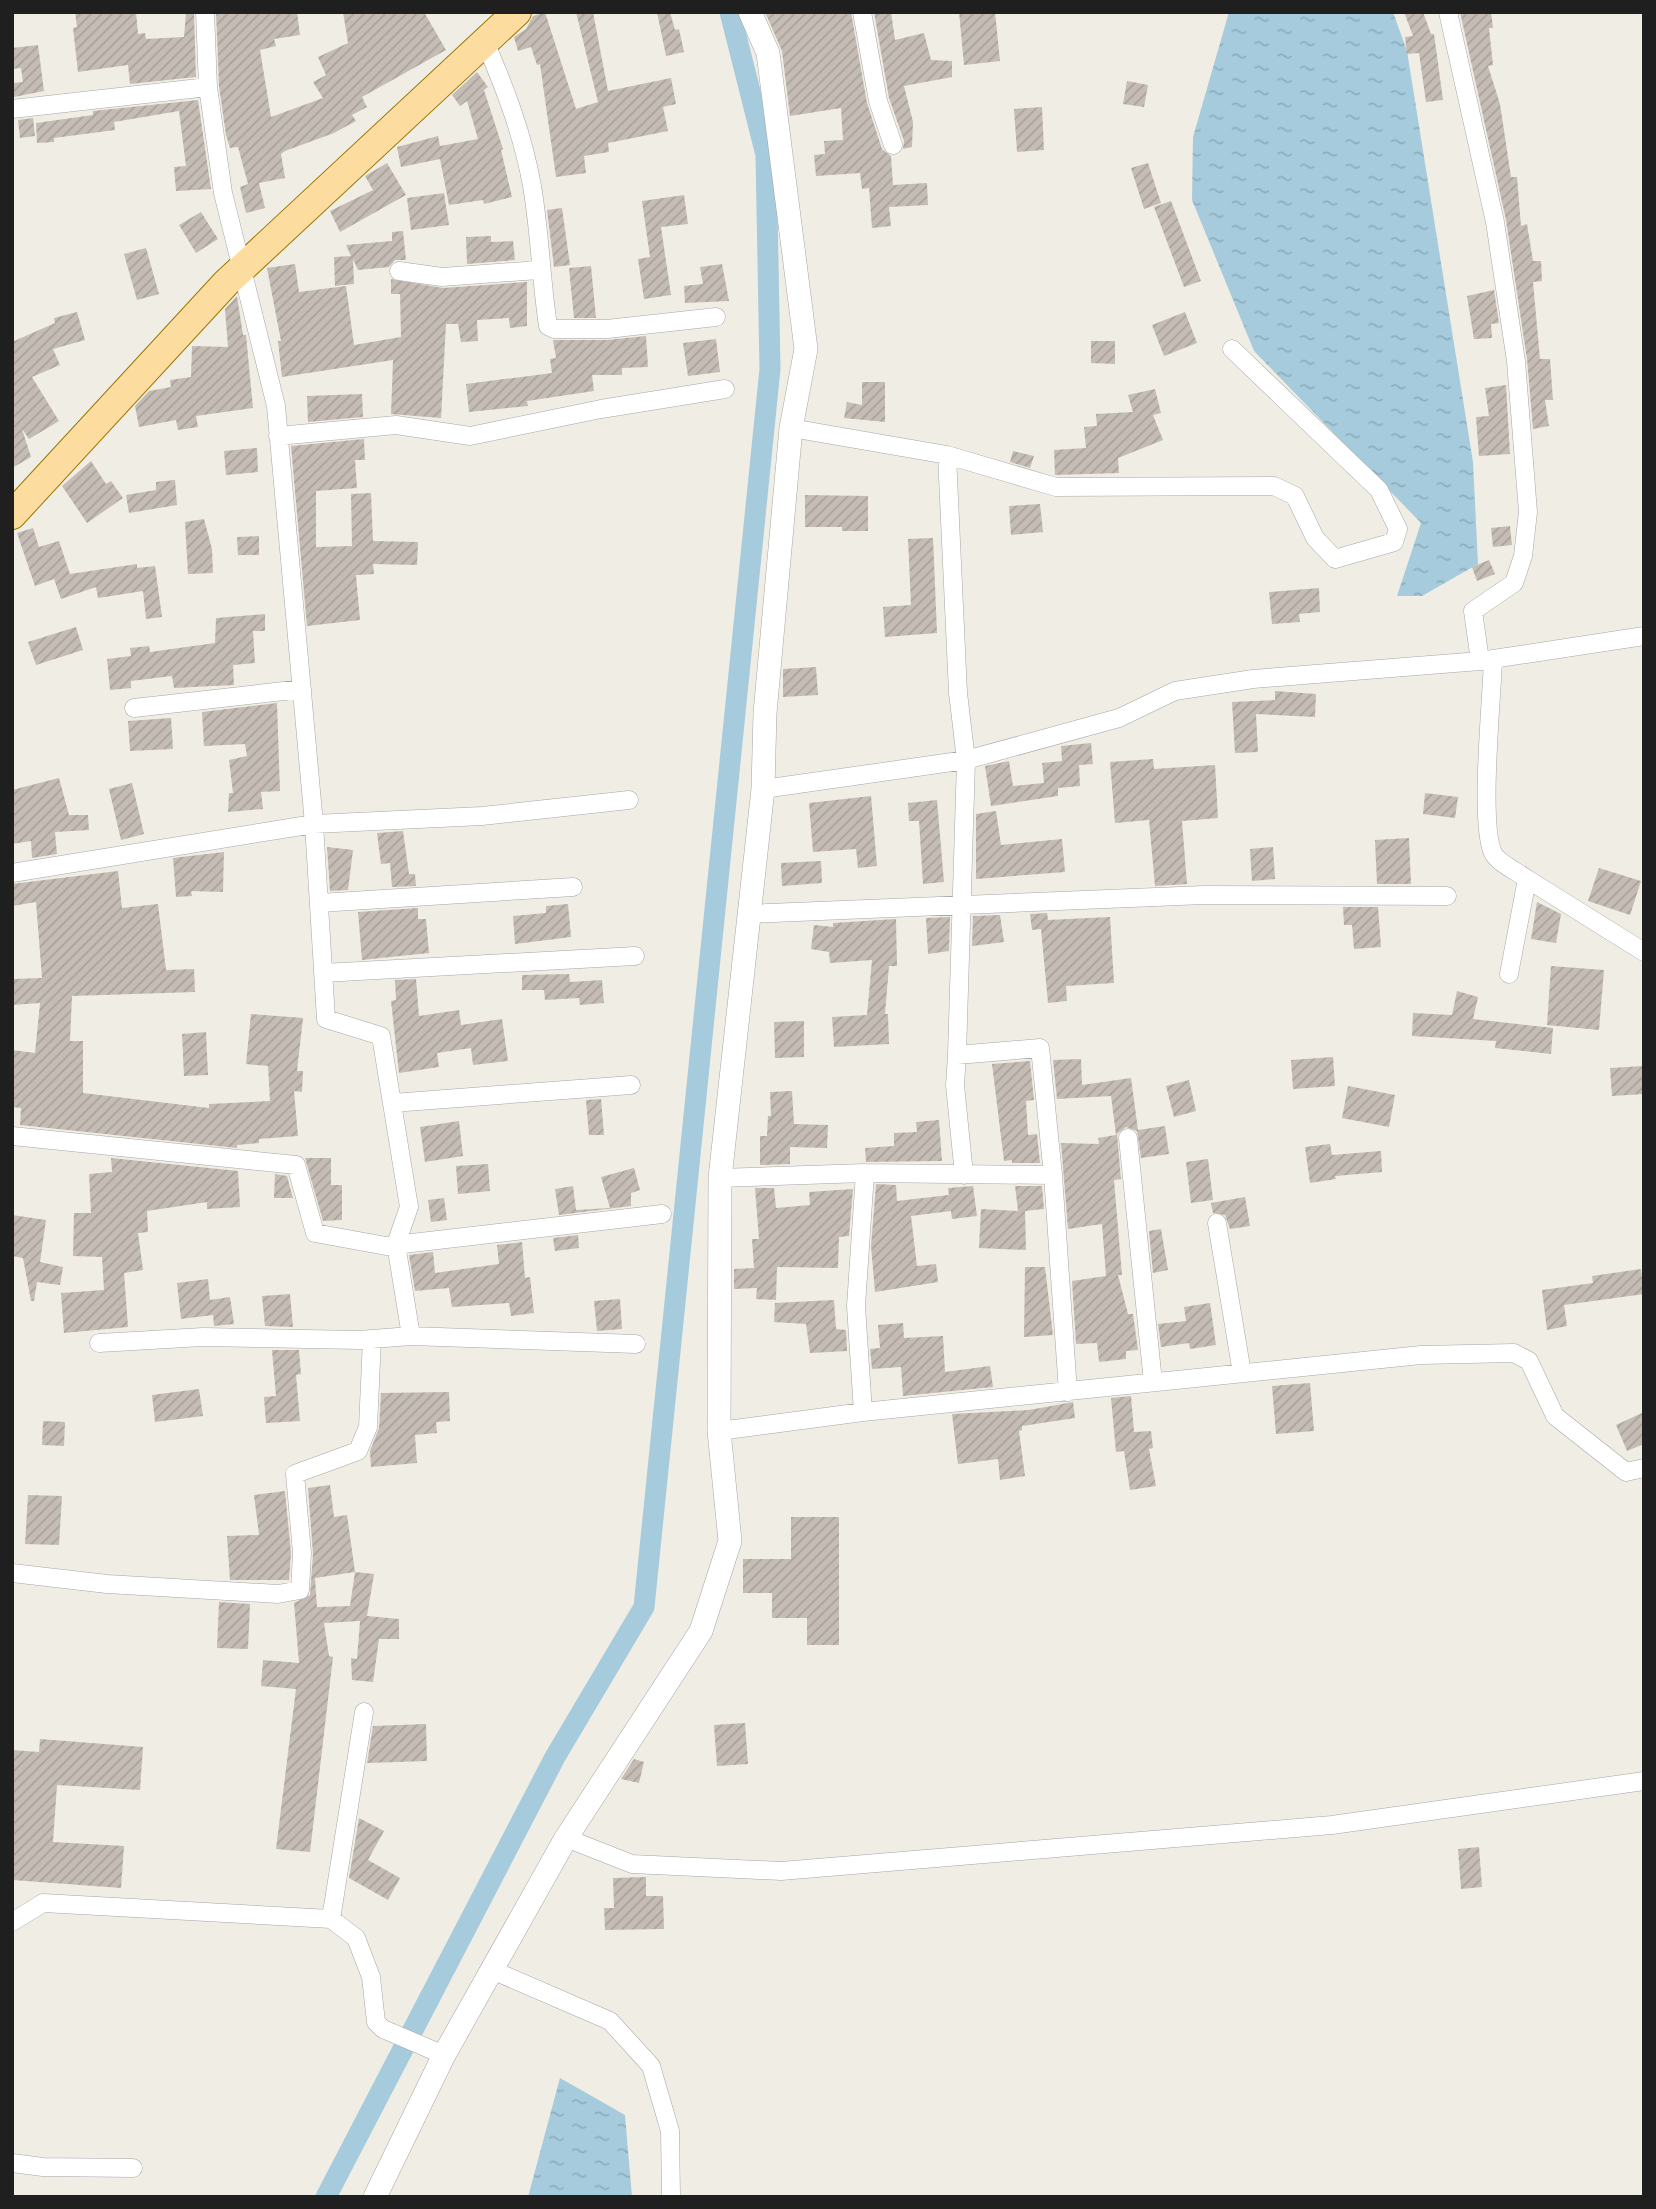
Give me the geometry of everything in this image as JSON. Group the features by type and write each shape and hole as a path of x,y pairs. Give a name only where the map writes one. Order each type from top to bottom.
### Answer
{"main road":[{"path":"12,514 243,268 517,12"}],"street":[{"path":"205,12 208,87 223,192 275,406 314,824 326,1019 381,1036 409,1207 396,1244 411,1336"},
{"path":"375,2197 444,2055 566,1838 701,1631 730,1541 719,1431 720,1178 738,1031 747,914 763,789 765,713 791,428 806,349 768,53 750,12"},
{"path":"862,12 878,101 893,145"},
{"path":"1448,12 1495,222 1517,361 1528,512 1523,556 1514,583 1473,611 1487,660 1489,841 1494,856 1644,952"},
{"path":"485,42 511,103 532,187 539,271 548,326 554,329 607,329 716,317"},
{"path":"12,109 208,87"},
{"path":"399,271 442,277 539,271"},
{"path":"791,428 947,455 1056,488 1274,486 1295,496 1315,538 1335,559 1394,542 1398,529 1379,490 1232,349"},
{"path":"278,436 396,425 470,436 601,409 724,389"},
{"path":"947,455 958,693 965,760 955,1085 964,1175"},
{"path":"763,789 965,760 1119,718 1175,691 1253,679 1487,660 1644,636"},
{"path":"134,708 302,689"},
{"path":"12,873 314,824 482,816 629,800"},
{"path":"1509,974 1527,878"},
{"path":"319,903 573,887"},
{"path":"747,914 1204,895 1447,896"},
{"path":"323,973 635,956"},
{"path":"957,1055 1040,1048 1053,1175 1068,1392"},
{"path":"392,1103 631,1085"},
{"path":"12,1136 296,1165 316,1233 386,1246 662,1214"},
{"path":"1128,1138 1153,1382"},
{"path":"720,1178 865,1173 1053,1175"},
{"path":"863,1412 856,1306 865,1173"},
{"path":"1217,1223 1242,1373"},
{"path":"99,1343 203,1336 372,1339 411,1336 636,1344"},
{"path":"12,1573 107,1584 265,1594 300,1590 302,1553 295,1475 358,1451 368,1427 372,1339"},
{"path":"719,1431 863,1412 1421,1355 1514,1353 1529,1361 1555,1416 1626,1472 1644,1468"},
{"path":"331,1919 364,1712"},
{"path":"566,1838 632,1864 780,1871 1332,1825 1644,1780"},
{"path":"12,1922 43,1903 331,1919 356,1938 371,1978 376,2022 444,2055"},
{"path":"492,1970 610,2021 651,2066 670,2131 671,2197"},
{"path":"12,2163 43,2167 133,2168"}],"water":[{"path":"1229,12 1393,12 1407,51 1473,462 1478,564 1422,596 1397,596 1421,523 1254,351 1192,200 1193,137"},
{"path":"560,2078 625,2115 632,2197 528,2197"}],"building":[{"path":"75,12 136,12 138,34 145,33 146,39 184,37 186,12 194,12 196,77 130,84 128,65 78,72 73,28 77,27"},
{"path":"216,12 297,12 300,35 274,39 276,46 260,50 271,117 323,98 313,82 326,75 318,57 348,43 343,12 424,12 446,50 362,97 367,107 352,115 356,121 334,133 281,154 285,178 259,183 265,208 246,213 240,187 248,184 238,147 230,148 226,135 219,86"},
{"path":"545,12 576,109 598,102 576,12 593,12 608,91 671,78 676,104 663,107 668,131 608,143 609,152 584,156 586,173 556,177 540,64 537,65 531,47 518,51 514,37 526,29 533,16"},
{"path":"657,12 670,12 675,30 679,29 684,52 666,56"},
{"path":"765,12 851,12 867,103 882,149 891,156 893,185 927,183 928,205 889,207 891,226 872,228 869,188 862,189 860,173 816,176 814,155 825,154 824,141 843,140 841,108 790,116 782,51"},
{"path":"874,12 891,12 895,40 924,33 931,60 952,61 952,77 904,86 913,122 912,147 903,149 904,141 889,98"},
{"path":"959,12 995,12 1000,61 964,65"},
{"path":"1404,12 1423,12 1431,34 1434,34 1443,100 1426,102 1419,53 1407,54 1405,37 1413,36"},
{"path":"1460,12 1491,12 1493,28 1489,28 1493,65 1488,66 1500,104 1511,177 1517,177 1521,226 1527,224 1533,261 1541,261 1542,281 1533,282 1540,359 1550,359 1553,400 1545,400 1549,426 1533,429 1527,359 1506,220"},
{"path":"38,45 44,91 14,97 13,83 23,82 21,68 12,69 12,48"},
{"path":"477,72 488,87 484,90 503,149 501,150 512,197 484,204 483,200 449,205 440,159 401,167 397,147 438,136 440,146 478,139 467,101 460,106 452,95"},
{"path":"1127,81 1148,85 1144,107 1123,104"},
{"path":"198,100 211,189 176,191 174,167 186,166 179,111 114,122 115,130 54,138 54,142 37,143 36,123 93,115 93,111"},
{"path":"1042,107 1044,150 1017,152 1014,109"},
{"path":"33,118 35,136 20,138 18,120"},
{"path":"387,163 406,195 340,232 330,211 373,190 365,176"},
{"path":"1148,163 1161,203 1144,209 1131,168"},
{"path":"444,193 449,225 411,230 407,198"},
{"path":"684,195 688,224 661,227 671,295 644,299 638,259 650,257 642,201"},
{"path":"1171,201 1201,281 1184,287 1154,207"},
{"path":"562,208 570,265 554,267 547,210"},
{"path":"201,212 218,239 196,253 179,225"},
{"path":"403,231 406,260 395,260 389,267 358,270 353,259 354,284 335,286 334,257 351,256 346,245 392,241 392,232"},
{"path":"491,236 491,242 513,241 515,260 467,264 466,237"},
{"path":"146,248 159,294 137,300 124,254"},
{"path":"295,264 299,292 346,286 354,345 401,337 400,294 391,294 391,279 443,288 527,282 527,326 510,328 509,318 477,320 478,341 461,342 458,324 446,324 441,418 391,414 393,360 282,377 278,341 281,341 267,268"},
{"path":"722,264 729,301 685,303 684,286 703,284 700,267"},
{"path":"591,266 596,318 574,318 569,268"},
{"path":"1494,290 1499,323 1491,324 1492,338 1474,339 1467,296"},
{"path":"237,296 243,335 246,335 253,408 196,416 198,427 178,430 176,420 139,427 135,406 149,391 171,387 170,380 191,377 192,346 228,347 225,309"},
{"path":"77,312 85,340 53,349 60,365 32,377 59,421 29,439 22,429 31,457 12,468 12,342 55,323 54,318"},
{"path":"1185,312 1197,343 1164,356 1152,325"},
{"path":"646,336 648,367 622,368 622,375 592,375 594,391 527,401 528,406 469,412 466,384 552,373 550,359 556,358 553,340 607,340"},
{"path":"716,339 720,372 688,376 683,343"},
{"path":"1091,341 1115,341 1115,364 1091,363"},
{"path":"862,382 885,382 885,422 844,418 847,402 862,405"},
{"path":"1506,385 1510,454 1479,456 1476,417 1489,416 1485,388"},
{"path":"1155,389 1161,413 1153,415 1163,440 1118,458 1119,473 1055,475 1054,450 1086,448 1084,427 1097,426 1096,414 1133,412 1128,395"},
{"path":"362,394 363,417 308,422 307,396"},
{"path":"364,439 365,460 355,460 357,488 316,491 316,547 352,546 351,494 371,493 373,541 418,542 417,565 373,564 374,574 356,575 360,620 307,626 291,446"},
{"path":"257,448 258,472 226,475 224,451"},
{"path":"1013,451 1034,456 1030,468 1010,462"},
{"path":"91,461 106,484 111,481 123,498 87,523 62,486"},
{"path":"175,480 177,505 129,513 126,495 156,490 156,482"},
{"path":"805,495 868,496 868,531 842,531 842,527 805,527"},
{"path":"1040,504 1043,532 1011,535 1009,506"},
{"path":"204,519 212,549 213,573 188,574 185,522"},
{"path":"1510,526 1512,545 1493,547 1491,528"},
{"path":"33,528 39,547 59,541 70,574 137,564 137,568 155,566 162,617 146,619 143,591 98,598 96,587 61,599 54,579 35,586 17,533"},
{"path":"259,536 259,555 238,555 237,537"},
{"path":"933,538 937,633 885,637 883,607 911,605 908,539"},
{"path":"1489,560 1495,574 1477,581 1472,567"},
{"path":"1319,588 1320,612 1299,614 1300,622 1272,624 1269,592"},
{"path":"265,614 265,631 253,631 255,663 233,665 234,685 174,688 172,676 131,681 131,688 110,690 107,659 131,656 130,648 149,646 150,652 215,643 216,618"},
{"path":"76,627 83,650 36,665 28,642"},
{"path":"816,667 818,695 783,697 783,669"},
{"path":"1275,691 1316,694 1315,717 1256,714 1258,752 1235,753 1232,702 1275,700"},
{"path":"277,703 280,791 261,792 263,809 228,812 229,793 233,793 229,760 247,756 245,744 204,746 202,712"},
{"path":"171,718 173,749 130,751 128,721"},
{"path":"1091,743 1093,764 1079,765 1080,786 1058,788 1058,796 991,806 985,766 1009,761 1013,786 1044,783 1042,763 1062,761 1061,746"},
{"path":"1153,759 1154,769 1215,765 1218,818 1182,821 1187,884 1155,886 1149,820 1115,823 1110,762"},
{"path":"59,778 69,815 88,815 89,830 55,832 57,854 32,858 31,841 12,844 12,790"},
{"path":"132,783 144,834 121,840 109,789"},
{"path":"1425,793 1458,797 1455,818 1423,814"},
{"path":"871,796 877,866 858,868 856,849 813,852 809,803"},
{"path":"937,800 944,882 923,884 919,821 909,821 908,803"},
{"path":"996,811 1001,845 1062,839 1065,872 976,879 976,814"},
{"path":"403,831 409,874 415,874 416,886 392,887 390,863 381,864 377,833"},
{"path":"1409,838 1411,884 1377,884 1375,840"},
{"path":"327,847 353,850 348,890 330,891"},
{"path":"1273,847 1275,879 1252,881 1250,849"},
{"path":"224,852 223,892 191,891 192,896 176,897 173,858"},
{"path":"821,861 822,883 782,886 781,863"},
{"path":"1599,868 1641,881 1630,915 1588,901"},
{"path":"118,871 122,908 158,904 166,970 194,969 195,992 72,996 70,1041 83,1041 83,1093 209,1108 209,1104 270,1101 268,1066 246,1064 251,1014 303,1018 297,1071 303,1071 302,1092 294,1091 298,1136 259,1139 259,1143 237,1145 237,1148 20,1125 21,1108 12,1107 12,1050 35,1053 40,1003 12,1005 12,979 42,978 36,902 12,906 12,884"},
{"path":"1537,902 1561,914 1556,943 1531,939"},
{"path":"568,904 571,937 515,944 513,916 546,913 546,906"},
{"path":"1343,907 1378,907 1381,947 1354,949 1352,925 1344,925"},
{"path":"418,908 418,919 426,919 429,953 362,960 358,912"},
{"path":"1047,913 1048,920 1110,917 1114,983 1066,986 1067,1001 1048,1003 1041,929 1032,930 1030,914"},
{"path":"1000,915 1004,942 972,946 973,916"},
{"path":"950,917 949,951 928,954 926,918"},
{"path":"896,919 897,966 889,966 885,1014 888,1014 889,1044 834,1047 832,1017 867,1015 872,960 830,963 829,952 811,949 814,925 833,927 833,923"},
{"path":"1551,966 1604,970 1599,1030 1547,1025"},
{"path":"569,974 570,982 602,980 604,1003 580,1005 579,998 545,1000 544,990 522,990 522,975"},
{"path":"416,979 419,1016 459,1010 461,1025 502,1019 508,1061 473,1065 471,1048 437,1053 439,1067 399,1073 391,1001 396,1000 395,980"},
{"path":"1457,991 1478,997 1473,1019 1553,1028 1551,1054 1495,1048 1496,1041 1412,1036 1413,1013 1452,1015"},
{"path":"804,1021 804,1057 775,1058 774,1022"},
{"path":"206,1032 208,1075 184,1076 182,1034"},
{"path":"1333,1057 1335,1086 1293,1089 1291,1060"},
{"path":"1081,1059 1082,1085 1131,1078 1138,1130 1165,1126 1169,1154 1141,1158 1137,1131 1126,1127 1117,1134 1121,1179 1114,1180 1122,1275 1118,1275 1128,1314 1133,1314 1138,1350 1126,1351 1126,1359 1099,1362 1097,1343 1076,1344 1072,1281 1106,1276 1102,1224 1068,1229 1061,1143 1099,1144 1098,1138 1116,1135 1111,1096 1057,1099 1053,1060"},
{"path":"1030,1061 1034,1100 1026,1101 1028,1135 1037,1134 1040,1163 1012,1163 1012,1160 1004,1161 992,1064"},
{"path":"1644,1066 1644,1094 1612,1096 1610,1068"},
{"path":"1189,1080 1196,1111 1174,1117 1166,1086"},
{"path":"1348,1086 1395,1095 1389,1127 1342,1118"},
{"path":"792,1091 794,1124 828,1125 827,1148 790,1147 790,1164 760,1165 760,1136 767,1136 768,1116 771,1116 770,1092"},
{"path":"601,1099 604,1135 589,1135 586,1100"},
{"path":"939,1120 942,1161 866,1162 865,1148 894,1146 894,1133 917,1132 916,1122"},
{"path":"459,1121 463,1156 425,1162 420,1127"},
{"path":"1330,1144 1332,1155 1381,1151 1382,1172 1335,1176 1336,1179 1310,1183 1305,1147"},
{"path":"111,1158 238,1171 240,1207 207,1209 207,1202 147,1211 148,1232 138,1233 143,1270 124,1273 128,1327 64,1333 61,1293 104,1290 102,1257 73,1256 74,1213 91,1213 89,1174 112,1172"},
{"path":"305,1158 331,1158 331,1185 342,1185 342,1220 323,1221"},
{"path":"1208,1159 1213,1200 1191,1203 1186,1162"},
{"path":"488,1164 490,1191 458,1194 456,1166"},
{"path":"634,1168 640,1190 631,1193 631,1206 559,1215 555,1189 573,1186 576,1210 610,1208 601,1177"},
{"path":"275,1174 287,1176 293,1198 274,1198"},
{"path":"876,1184 896,1185 897,1201 949,1195 948,1188 973,1186 977,1216 952,1219 951,1211 911,1216 917,1266 936,1264 938,1282 875,1292 871,1246"},
{"path":"1015,1186 1042,1186 1044,1209 1025,1211 1026,1250 979,1248 981,1209 1018,1211"},
{"path":"755,1188 774,1188 776,1208 810,1205 809,1192 853,1189 849,1236 839,1237 838,1268 777,1267 776,1300 756,1299 757,1288 734,1289 734,1269 754,1268 752,1239 759,1239"},
{"path":"1245,1197 1250,1226 1230,1229 1225,1215 1213,1213 1211,1203"},
{"path":"444,1198 447,1220 431,1222 428,1200"},
{"path":"12,1215 46,1220 40,1262 63,1267 60,1285 37,1282 34,1301 31,1301 23,1258 12,1256"},
{"path":"1161,1229 1168,1270 1153,1273 1149,1231"},
{"path":"578,1235 579,1248 555,1251 553,1238"},
{"path":"522,1242 525,1278 530,1277 534,1313 511,1316 509,1303 452,1307 449,1288 415,1291 409,1255 433,1252 435,1273 499,1264 497,1245"},
{"path":"1025,1267 1045,1267 1053,1335 1024,1337"},
{"path":"1641,1269 1644,1294 1564,1305 1567,1326 1547,1330 1542,1290 1593,1283 1592,1276"},
{"path":"208,1279 210,1300 230,1297 234,1324 214,1326 213,1315 181,1319 177,1283"},
{"path":"290,1294 293,1327 265,1326 262,1296"},
{"path":"620,1299 622,1329 597,1331 594,1301"},
{"path":"834,1300 836,1329 846,1330 847,1351 810,1353 806,1324 774,1322 775,1303"},
{"path":"1210,1303 1216,1345 1190,1349 1189,1343 1161,1347 1158,1324 1186,1321 1184,1307"},
{"path":"903,1323 904,1338 943,1336 945,1372 990,1366 993,1387 903,1396 901,1367 872,1369 870,1349 880,1348 878,1325"},
{"path":"272,1350 299,1350 301,1374 296,1375 300,1421 266,1423 264,1397 276,1396"},
{"path":"1310,1383 1314,1431 1276,1434 1272,1386"},
{"path":"199,1389 203,1416 155,1422 152,1395"},
{"path":"449,1392 450,1421 436,1422 437,1433 415,1435 417,1463 371,1467 370,1451 379,1428 381,1393"},
{"path":"1131,1396 1134,1432 1151,1431 1153,1448 1149,1449 1156,1486 1130,1490 1124,1451 1116,1452 1111,1398"},
{"path":"1073,1402 1075,1418 1022,1426 1019,1431 1025,1476 1000,1480 998,1459 958,1464 952,1414 1029,1410"},
{"path":"1644,1412 1644,1444 1627,1451 1616,1425"},
{"path":"43,1421 65,1422 64,1446 42,1445"},
{"path":"330,1485 334,1517 347,1515 355,1572 374,1574 367,1616 399,1619 399,1639 379,1639 373,1682 352,1680 351,1658 357,1659 360,1621 324,1623 329,1656 333,1657 310,1852 276,1849 296,1689 261,1686 263,1660 299,1663 294,1603 310,1595 313,1554 308,1488","holes":["355,1572 350,1606 317,1607 315,1578"]},
{"path":"285,1491 291,1553 289,1580 230,1580 227,1536 259,1535 254,1495"},
{"path":"28,1495 62,1496 59,1545 25,1544"},
{"path":"791,1517 839,1517 839,1645 807,1645 807,1618 772,1618 772,1593 743,1593 743,1559 791,1559"},
{"path":"219,1602 250,1604 248,1649 217,1648"},
{"path":"745,1723 748,1764 717,1766 714,1725"},
{"path":"426,1724 427,1761 367,1763 373,1726"},
{"path":"40,1739 143,1747 140,1790 57,1785 53,1842 124,1846 121,1888 12,1880 12,1750 39,1752"},
{"path":"634,1759 644,1762 639,1783 621,1779"},
{"path":"359,1818 384,1831 368,1860 400,1878 388,1900 349,1878"},
{"path":"1479,1847 1482,1887 1461,1889 1458,1849"},
{"path":"646,1877 646,1896 663,1896 664,1929 605,1930 604,1908 614,1908 613,1878"}],"waterway":[{"path":"326,2197 555,1757 644,1607 770,369 766,155 730,12"}]}
